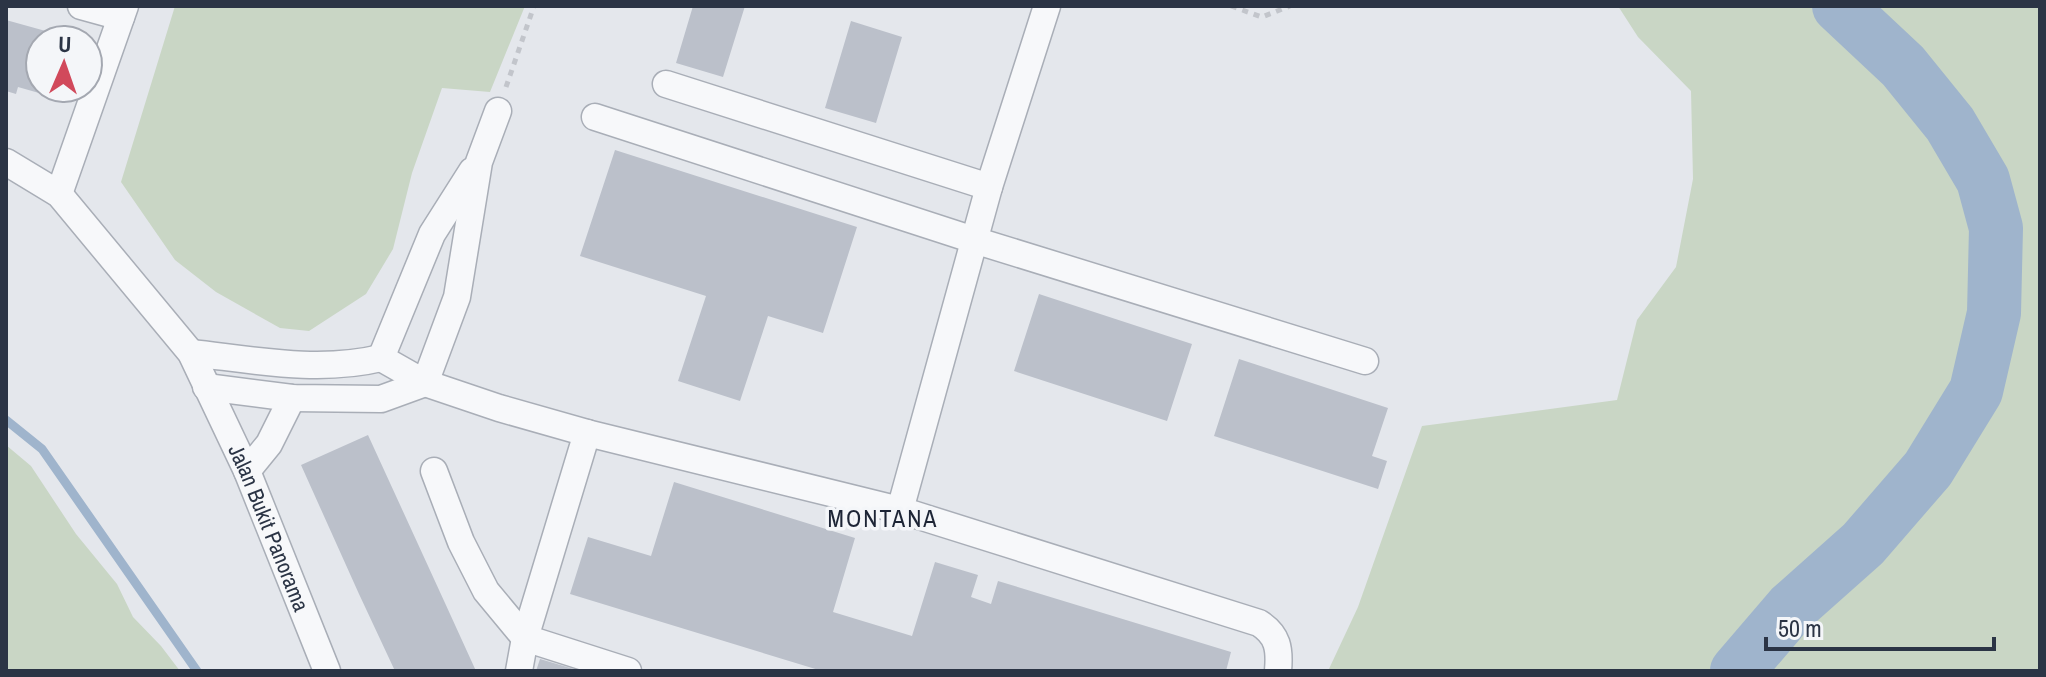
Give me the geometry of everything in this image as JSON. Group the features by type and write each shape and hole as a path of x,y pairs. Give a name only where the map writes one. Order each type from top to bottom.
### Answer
{"street":[{"path":"59,194 123,12 81,6"},
{"path":"900,510 989,187 1047,6"},
{"path":"666,84 989,187"},
{"path":"206,387 292,398 381,399 425,383 457,297 479,162 498,111"},
{"path":"595,117 974,240 1365,361"},
{"name":"Jalan Bukit Panorama","path":"6,162 59,194 191,353 247,471 327,671"},
{"path":"381,358 432,234 479,162"},
{"path":"191,353 294,365 356,364 381,358 425,383 587,433 900,510 1259,623 1277,641 1278,671"},
{"path":"247,471 269,444 292,398"},
{"path":"519,671 525,638 587,433"},
{"path":"434,471 461,542 486,591 525,638 628,671"}],"path":[{"path":"498,111 534,6"},
{"path":"1231,6 1262,17 1290,6"}],"green space":[{"path":"175,6 525,6 490,92 442,88 412,173 393,249 366,294 309,331 280,328 216,292 175,260 121,182"},
{"path":"1618,6 2040,6 2040,671 1328,671 1358,607 1422,426 1617,400 1637,320 1676,267 1693,179 1691,91 1638,37"},
{"path":"6,445 31,466 76,534 117,584 133,617 180,671 6,671"}],"building":[{"path":"693,6 745,6 723,77 676,63"},
{"path":"6,20 24,25 24,89 18,87 16,94 6,91"},
{"path":"851,21 902,37 876,123 825,108"},
{"path":"615,150 857,227 823,333 768,316 740,401 678,381 706,296 580,256"},
{"path":"1039,294 1192,344 1167,421 1014,371"},
{"path":"1239,359 1388,408 1372,456 1387,461 1378,489 1214,436"},
{"path":"368,435 476,671 395,671 359,594 301,465"},
{"path":"674,482 855,538 833,612 912,636 935,562 978,575 971,597 991,604 998,581 1231,652 1226,671 822,671 570,594 588,537 651,556"},
{"path":"540,659 577,670 577,671 536,671"}],"waterway":[{"path":"1737,671 1791,608 1863,544 1928,469 1976,391 1994,313 1996,228 1983,180 1950,124 1903,66 1839,6"},
{"path":"6,420 42,449 197,671"}],"district":[{"name":"MONTANA","path":"883,519"}]}
